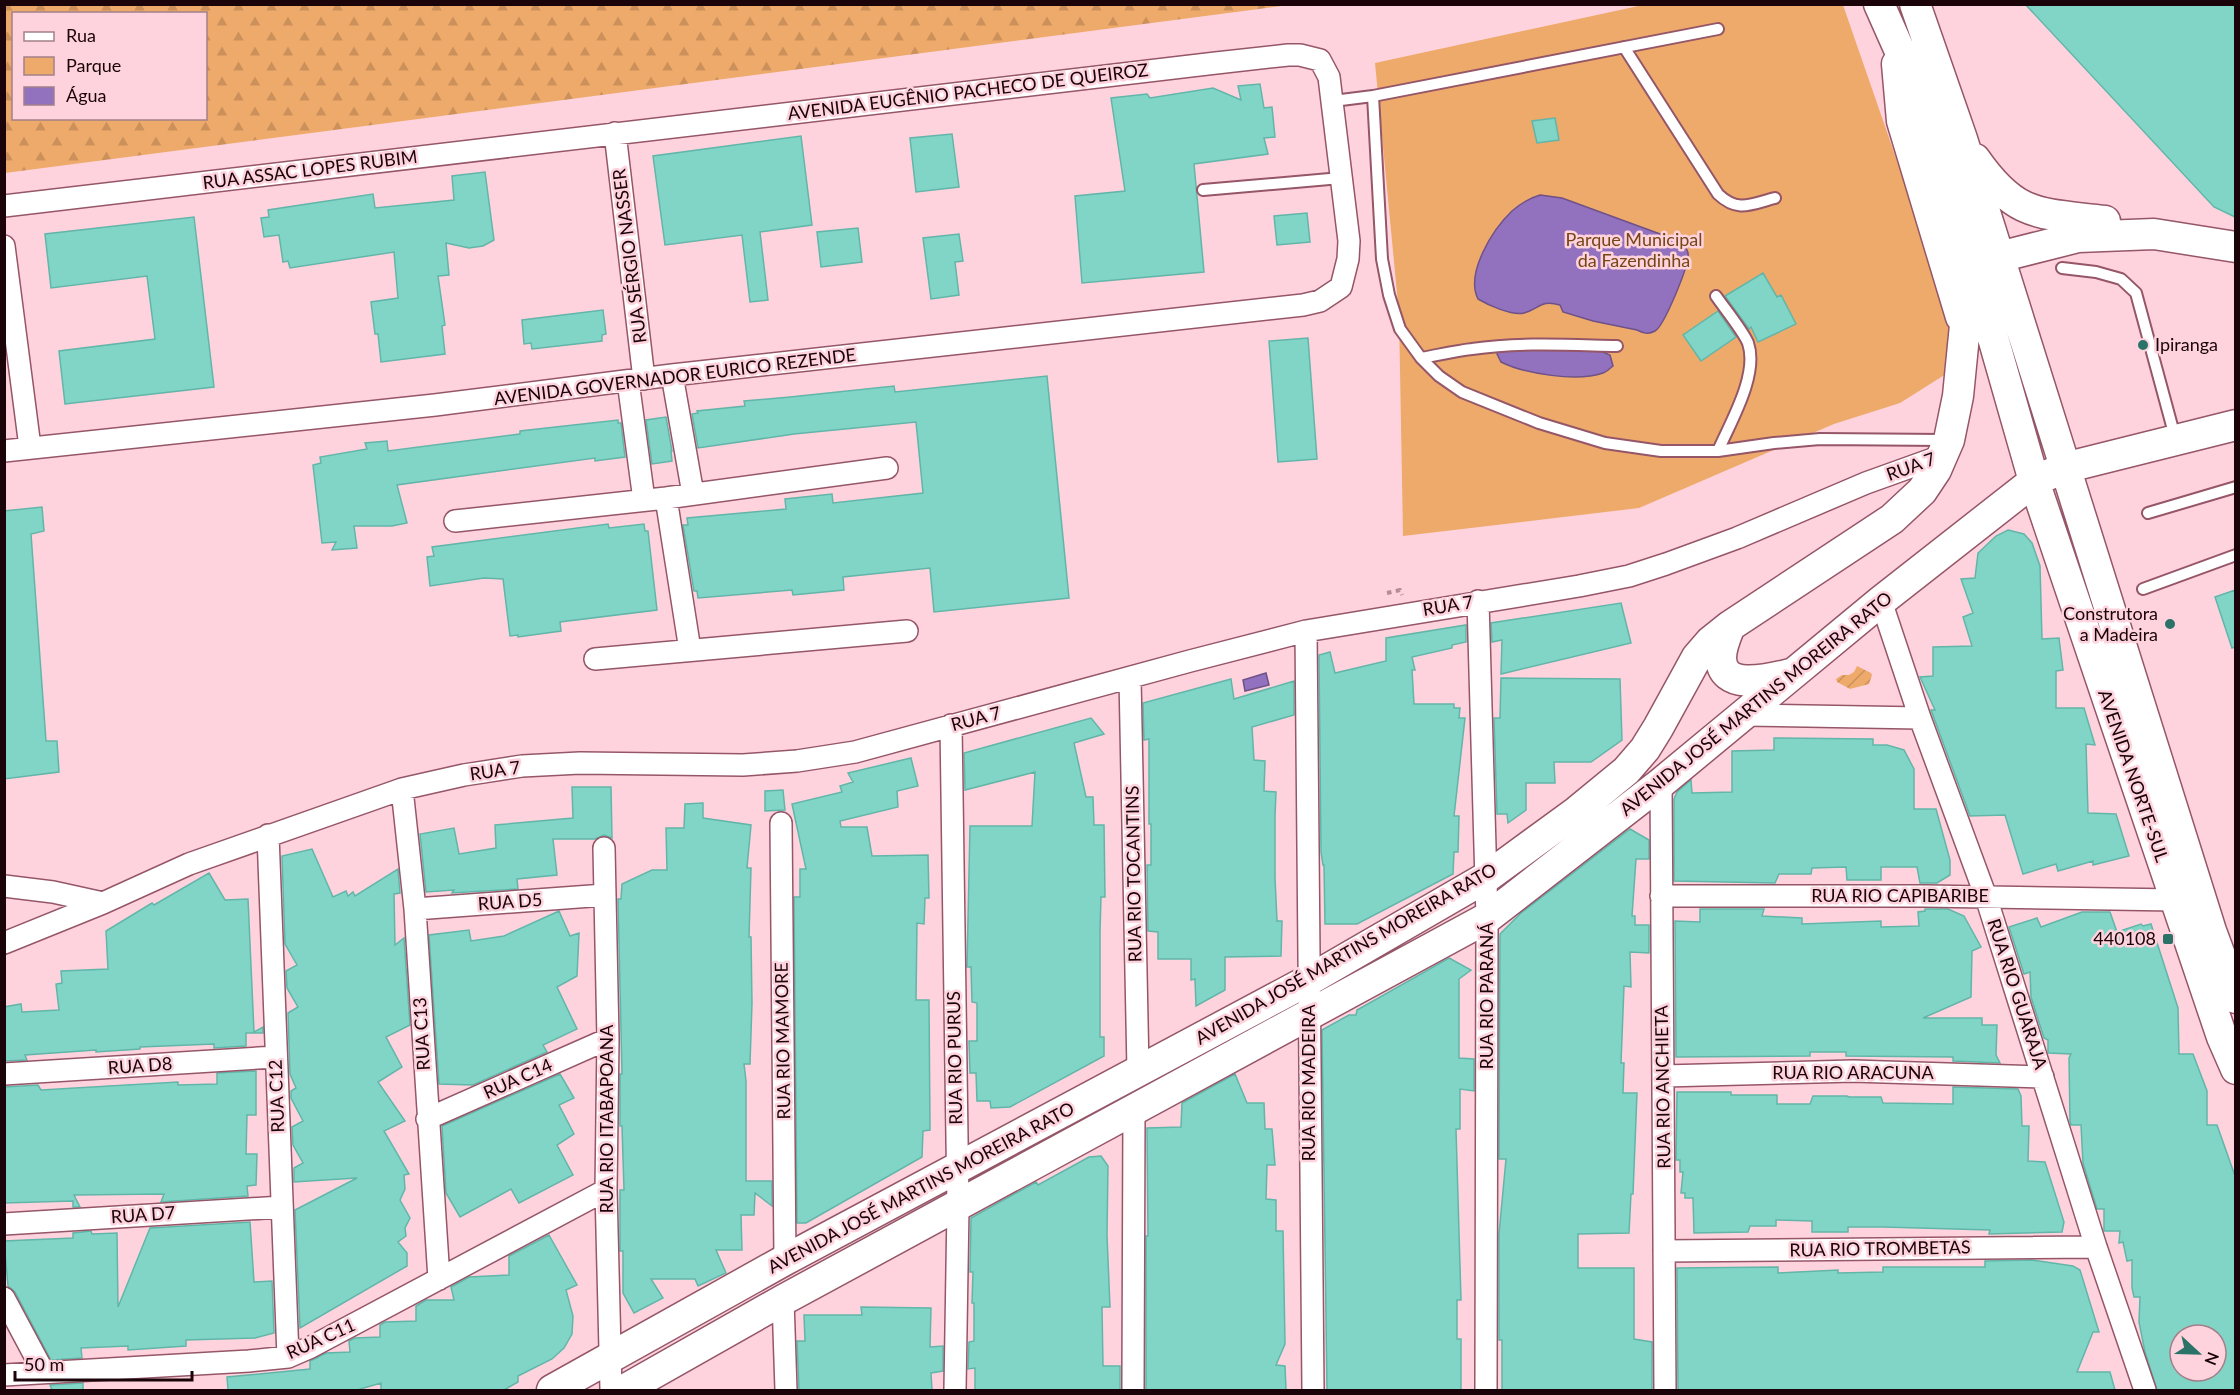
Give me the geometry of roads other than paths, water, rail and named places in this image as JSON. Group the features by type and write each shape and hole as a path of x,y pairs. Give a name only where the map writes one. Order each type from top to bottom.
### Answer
{"street":[{"name":"AVENIDA NORTE-SUL","path":"1879,4 1931,121 2034,481 2175,900 2235,1069"},
{"path":"1915,4 1962,139 1995,186 2005,196 2023,206 2056,217 2123,224 2154,234 2235,247"},
{"path":"1895,40 1902,121 1965,331"},
{"name":"AVENIDA EUGÊNIO PACHECO DE QUEIROZ","path":"615,133 1288,55 1300,55 1320,60 1329,77 1333,101"},
{"path":"1333,101 1341,178"},
{"name":"RUA ASSAC LOPES RUBIM","path":"4,206 615,133"},
{"name":"RUA SÉRGIO NASSER","path":"615,133 644,500"},
{"name":"AVENIDA NORTE-SUL","path":"1962,139 2211,931 2235,998"},
{"name":"AVENIDA GOVERNADOR EURICO REZENDE","path":"4,451 423,407 672,375 1303,305 1320,301 1341,287 1349,241 1341,178"},
{"path":"1973,272 1999,256 2078,237 2154,234"},
{"path":"2192,240 2235,268"},
{"path":"4,246 30,447"},
{"name":"AVENIDA JOSÉ MARTINS MOREIRA RATO","path":"552,1390 785,1260 1309,980 1487,877 1576,812 1626,771 1645,749 1697,657 1710,642 1730,626 1892,519 1922,491 1947,447 1958,396 1967,305 1973,272"},
{"path":"672,375 693,494"},
{"name":"AVENIDA JOSÉ MARTINS MOREIRA RATO","path":"624,1390 783,1300 1487,918 1661,783 1881,601 2034,481 2064,468 2235,425"},
{"name":"RUA 7","path":"4,943 103,903 189,864 402,789 464,775 522,766 580,763 743,765 797,761 855,752 1306,631 1629,576 1737,538 1947,447"},
{"path":"455,521 666,498 887,468"},
{"path":"666,498 690,650"},
{"name":"RUA RIO GUARAJA","path":"1881,601 1920,718 1986,897 2096,1247 2145,1390"},
{"name":"RUA RIO PARANÁ","path":"1478,602 1487,877 1486,1390"},
{"path":"1730,626 1721,658 1722,666 1730,675 1737,679 1758,681 1792,674"},
{"path":"595,660 907,631"},
{"name":"RUA RIO MADEIRA","path":"1306,631 1312,1390"},
{"name":"RUA RIO TOCANTINS","path":"1130,678 1138,1070"},
{"path":"1744,716 1920,718"},
{"name":"RUA RIO PURUS","path":"951,725 958,1207 955,1390"},
{"name":"RUA RIO ANCHIETA","path":"1661,783 1665,1390"},
{"name":"RUA C13","path":"402,789 415,909 439,1279"},
{"name":"RUA RIO MAMORE","path":"781,823 785,1260"},
{"name":"RUA C12","path":"268,835 288,1357"},
{"name":"RUA RIO ITABAPOANA","path":"604,848 608,1039 606,1190 610,1390"},
{"path":"4,886 53,892 103,903"},
{"name":"RUA D5","path":"415,909 605,895"},
{"name":"RUA RIO CAPIBARIBE","path":"1661,896 2175,900"},
{"name":"RUA C14","path":"427,1119 608,1039"},
{"name":"RUA D8","path":"4,1074 275,1057"},
{"name":"RUA RIO ARACUNA","path":"1664,1076 1853,1071 2043,1077"},
{"path":"1134,1110 1134,1390"},
{"name":"RUA C11","path":"4,1375 288,1357 378,1313 606,1190"},
{"name":"RUA D7","path":"4,1224 281,1207"},
{"name":"RUA RIO TROMBETAS","path":"1664,1251 2096,1247"},
{"path":"4,1298 43,1371"},
{"path":"783,1300 786,1390"}],"lane":[{"path":"1333,101 1373,96 1718,29"},
{"path":"1624,47 1718,194 1736,206 1774,198"},
{"path":"1373,96 1383,260 1389,295 1400,329 1421,358 1439,376 1462,392 1539,423 1605,443 1661,451 1718,451 1820,439 1900,438 1947,447"},
{"path":"1203,190 1341,178"},
{"path":"2062,268 2096,272 2121,279 2136,293 2176,440"},
{"path":"1716,296 1747,340 1750,359 1748,380 1718,451"},
{"path":"1421,358 1473,348 1514,345 1617,346"},
{"path":"2148,513 2235,487"},
{"path":"2143,589 2235,555"}],"water":[{"path":"1540,195 1562,198 1673,239 1686,248 1688,259 1681,281 1670,307 1655,331 1646,333 1593,321 1563,312 1560,305 1553,303 1544,304 1519,314 1500,309 1478,299 1475,277 1489,240 1512,211 1525,201"},
{"path":"1505,349 1598,350 1610,355 1613,366 1592,376 1566,377 1537,373 1501,362 1497,354 1498,351"},
{"path":"1266,673 1269,685 1245,691 1243,680"}],"place":[{"name":"Ipiranga","path":"2143,345"},
{"name":"Construtora a Madeira","path":"2170,624"},
{"name":"440108","path":"2168,939"}],"park label":[{"name":"Parque Municipal da Fazendinha","path":"1634,250"}]}
